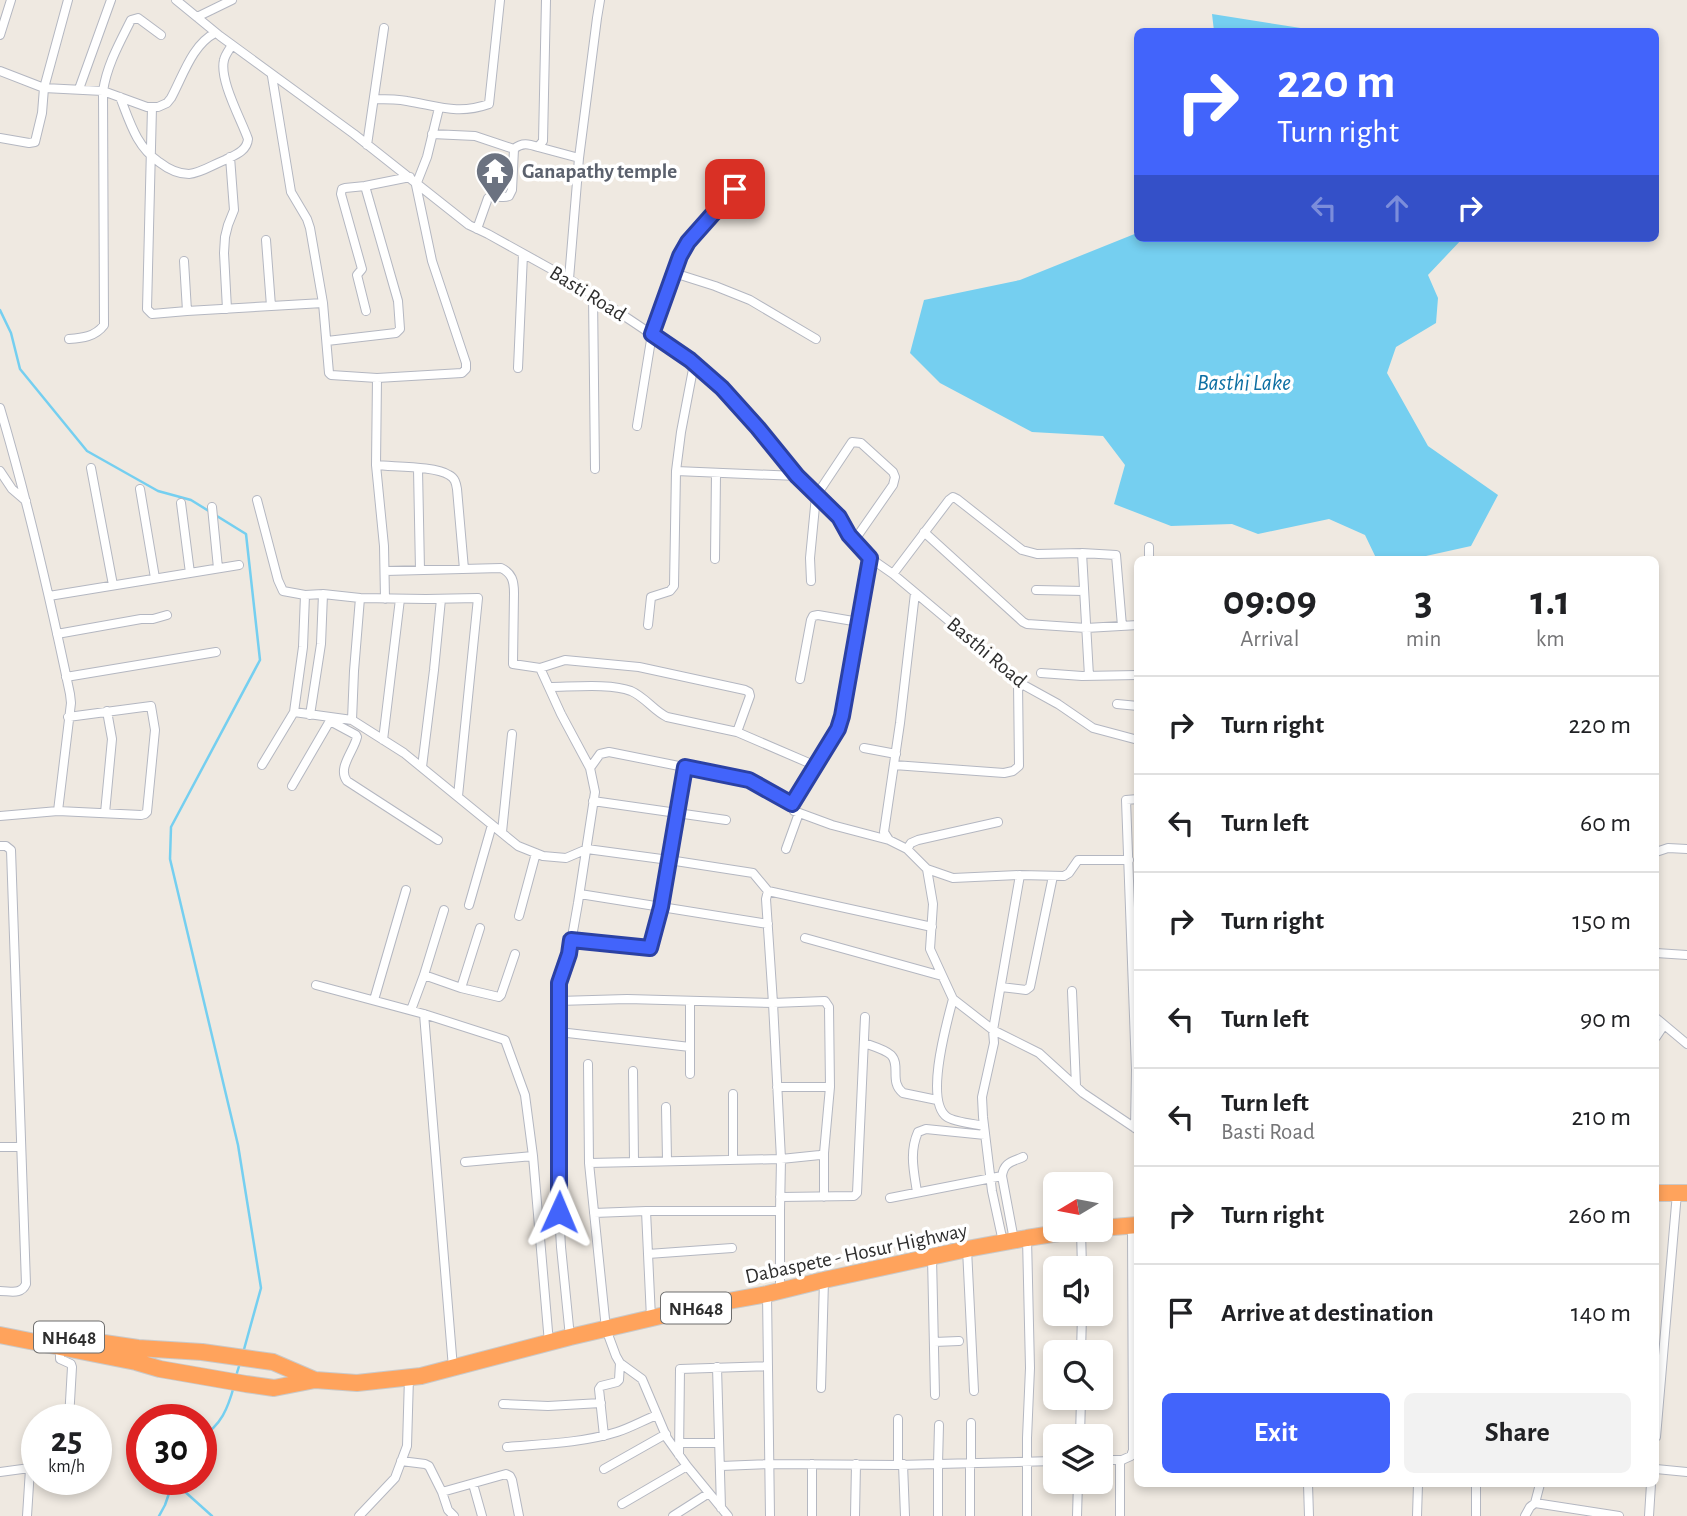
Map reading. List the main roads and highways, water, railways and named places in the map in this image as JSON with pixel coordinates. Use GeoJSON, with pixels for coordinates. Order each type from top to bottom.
{"type":"FeatureCollection","features":[{"type":"Feature","properties":{"kind":"highway"},"geometry":{"type":"LineString","coordinates":[[1659,1193],[1683,1194]]}},
{"type":"Feature","properties":{"kind":"highway"},"geometry":{"type":"LineString","coordinates":[[1113,1227],[1134,1225]]}},
{"type":"Feature","properties":{"kind":"highway","name":"Dabaspete - Hosur Highway"},"geometry":{"type":"LineString","coordinates":[[137,1355],[160,1370],[274,1388],[314,1380],[357,1382],[409,1377],[712,1304],[1043,1236]]}},
{"type":"Feature","properties":{"kind":"highway","name":"Dabaspete - Hosur Highway"},"geometry":{"type":"LineString","coordinates":[[0,1324],[137,1355],[202,1352],[273,1362],[314,1380]]}},
{"type":"Feature","properties":{"kind":"highway","name":"NH648"},"geometry":{"type":"LineString","coordinates":[[0,1335],[60,1347],[137,1355]]}},
{"type":"Feature","properties":{"kind":"water"},"geometry":{"type":"Polygon","coordinates":[[[1212,14],[1301,28],[1214,28],[1212,14]]]}},
{"type":"Feature","properties":{"kind":"water","name":"Basthi Lake"},"geometry":{"type":"Polygon","coordinates":[[[1134,234],[1134,242],[1459,242],[1428,275],[1438,298],[1436,323],[1396,347],[1387,373],[1428,446],[1498,495],[1471,546],[1426,556],[1375,556],[1365,535],[1329,519],[1258,534],[1232,524],[1171,526],[1114,504],[1125,465],[1103,436],[1032,432],[940,383],[910,353],[924,300],[1020,280],[1134,234]]]}},
{"type":"Feature","properties":{"kind":"waterway"},"geometry":{"type":"LineString","coordinates":[[0,310],[11,333],[20,369],[87,451],[158,491],[191,500],[246,534],[260,660],[171,827],[170,859],[238,1145],[261,1288],[243,1353]]}},
{"type":"Feature","properties":{"kind":"waterway"},"geometry":{"type":"LineString","coordinates":[[236,1376],[240,1363]]}},
{"type":"Feature","properties":{"kind":"waterway"},"geometry":{"type":"LineString","coordinates":[[217,1423],[223,1416],[234,1386]]}},
{"type":"Feature","properties":{"kind":"waterway"},"geometry":{"type":"LineString","coordinates":[[159,1516],[168,1495]]}},
{"type":"Feature","properties":{"kind":"waterway"},"geometry":{"type":"LineString","coordinates":[[189,1495],[212,1516]]}},
{"type":"Feature","properties":{"kind":"place","name":"Ganapathy temple"},"geometry":{"type":"Point","coordinates":[495,205]}}]}
